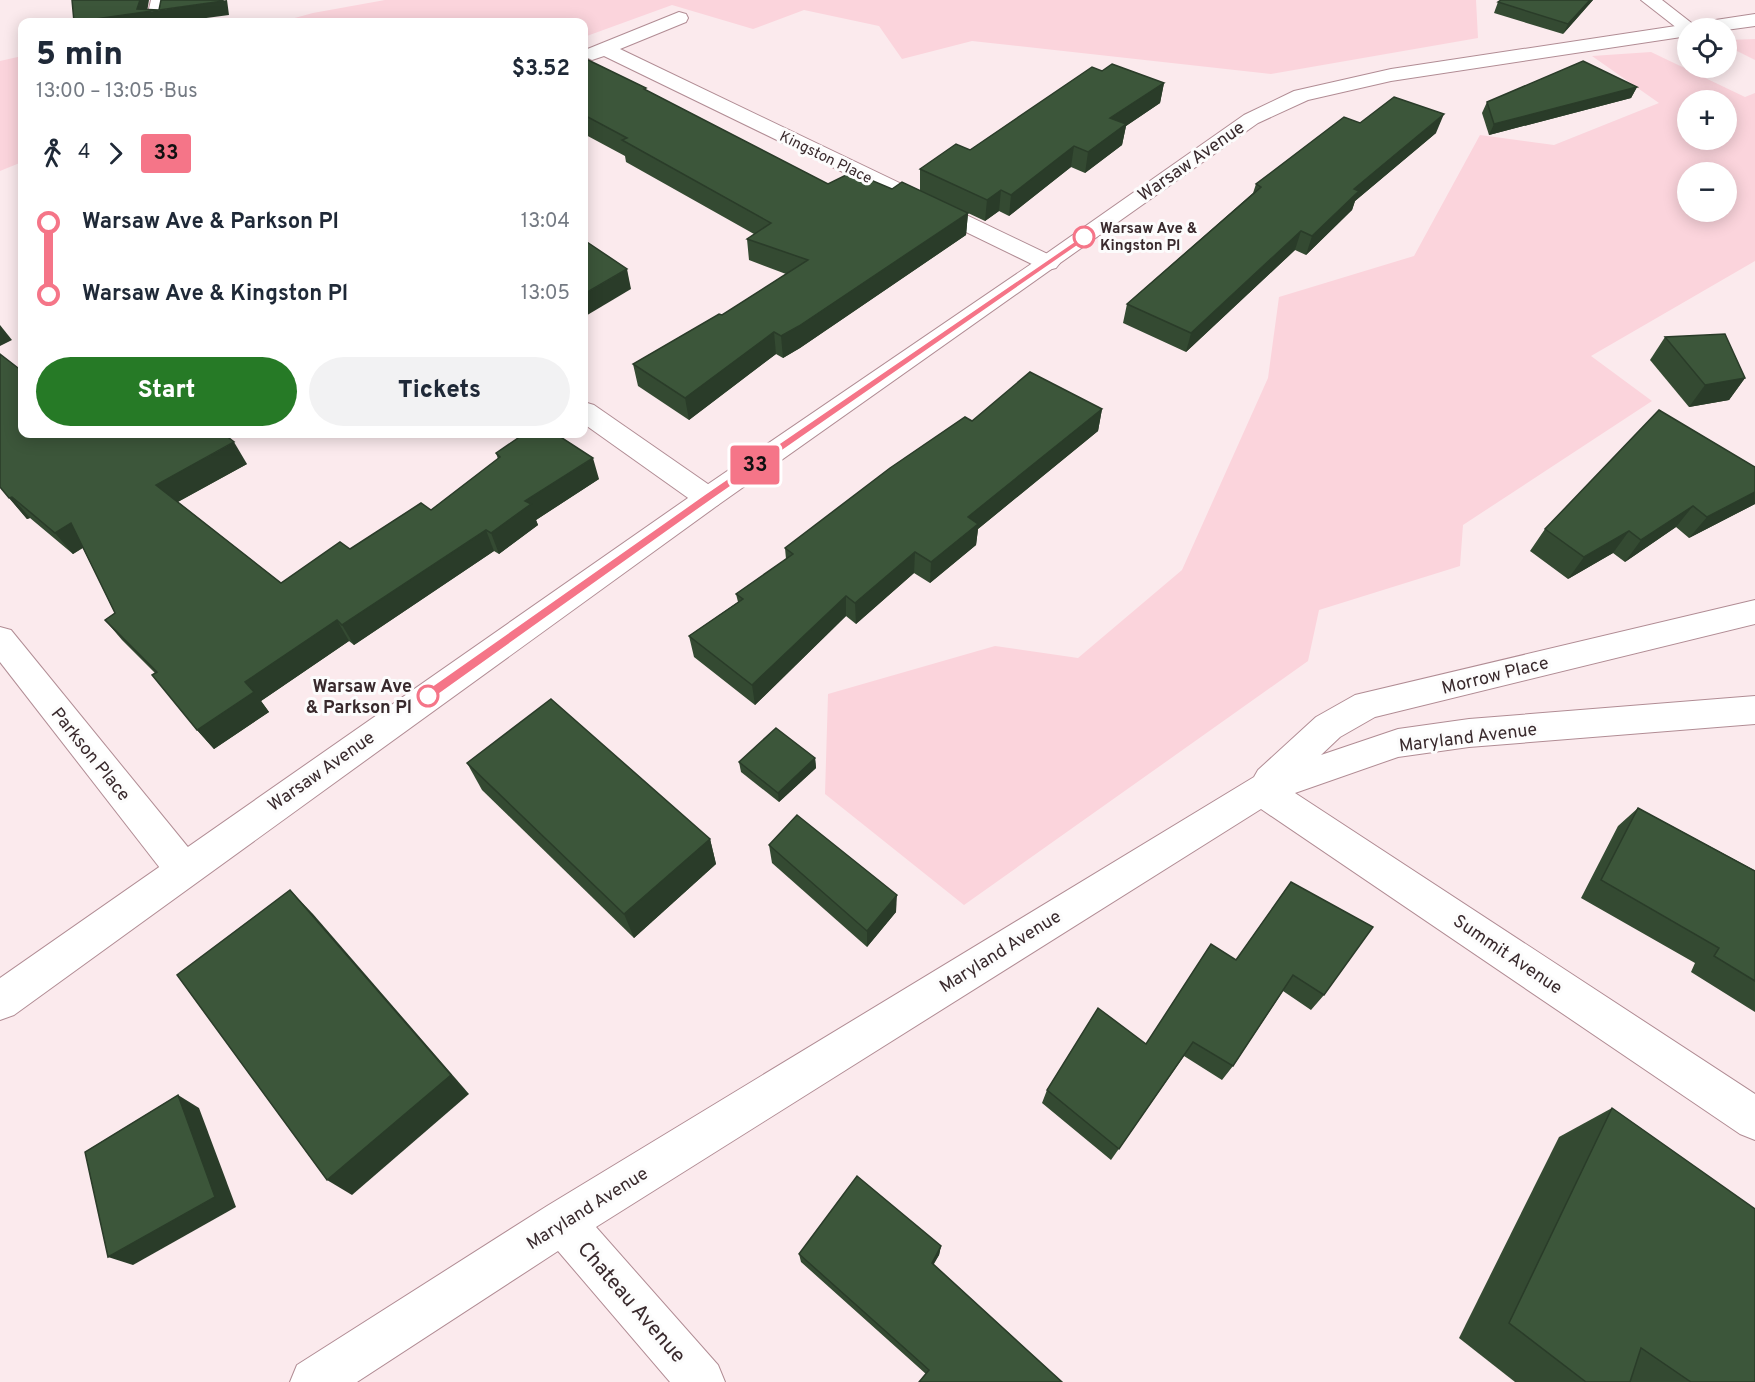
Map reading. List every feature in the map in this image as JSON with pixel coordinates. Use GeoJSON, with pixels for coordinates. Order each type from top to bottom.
{"type":"FeatureCollection","features":[{"type":"Feature","properties":{"kind":"street"},"geometry":{"type":"LineString","coordinates":[[156,18],[160,0]]}},
{"type":"Feature","properties":{"kind":"street"},"geometry":{"type":"LineString","coordinates":[[1650,0],[1677,21]]}},
{"type":"Feature","properties":{"kind":"street"},"geometry":{"type":"LineString","coordinates":[[588,56],[679,18]]}},
{"type":"Feature","properties":{"kind":"street"},"geometry":{"type":"LineString","coordinates":[[1737,23],[1755,20]]}},
{"type":"Feature","properties":{"kind":"street","name":"Warsaw Avenue"},"geometry":{"type":"LineString","coordinates":[[0,1001],[708,498],[1048,263],[1251,119],[1300,95],[1391,75],[1677,31]]}},
{"type":"Feature","properties":{"kind":"street","name":"Kingston Place"},"geometry":{"type":"LineString","coordinates":[[604,49],[1048,263]]}},
{"type":"Feature","properties":{"kind":"street"},"geometry":{"type":"LineString","coordinates":[[588,414],[708,498]]}},
{"type":"Feature","properties":{"kind":"street","name":"Morrow Place"},"geometry":{"type":"LineString","coordinates":[[1261,790],[1328,727],[1367,705],[1755,612]]}},
{"type":"Feature","properties":{"kind":"street","name":"Parkson Place"},"geometry":{"type":"LineString","coordinates":[[0,639],[183,869]]}},
{"type":"Feature","properties":{"kind":"street","name":"Maryland Avenue"},"geometry":{"type":"LineString","coordinates":[[314,1382],[563,1222],[1261,790],[1398,743],[1469,733],[1755,710]]}},
{"type":"Feature","properties":{"kind":"street","name":"Summit Avenue"},"geometry":{"type":"LineString","coordinates":[[1261,790],[1755,1119]]}},
{"type":"Feature","properties":{"kind":"street","name":"Chateau Avenue"},"geometry":{"type":"LineString","coordinates":[[563,1222],[700,1382]]}},
{"type":"Feature","properties":{"kind":"shaded area"},"geometry":{"type":"Polygon","coordinates":[[[385,0],[1476,0],[1478,38],[1271,74],[972,41],[902,59],[879,26],[804,10],[753,29],[672,5],[588,36],[588,18],[295,18],[385,0]]]}},
{"type":"Feature","properties":{"kind":"shaded area"},"geometry":{"type":"Polygon","coordinates":[[[1755,39],[1755,60],[1737,51],[1737,40],[1755,39]]]}},
{"type":"Feature","properties":{"kind":"shaded area"},"geometry":{"type":"Polygon","coordinates":[[[1651,52],[1677,64],[1677,78],[1705,78],[1730,90],[1677,90],[1677,150],[1737,150],[1737,93],[1745,97],[1755,93],[1755,261],[1591,356],[1652,401],[1463,525],[1460,566],[1319,610],[1308,661],[964,905],[825,794],[828,694],[995,646],[1078,658],[1182,570],[1268,378],[1279,297],[1414,256],[1480,135],[1554,145],[1659,103],[1592,56],[1651,52]]]}},
{"type":"Feature","properties":{"kind":"shaded area"},"geometry":{"type":"Polygon","coordinates":[[[18,57],[18,164],[0,171],[0,61],[18,57]]]}},
{"type":"Feature","properties":{"kind":"building"},"geometry":{"type":"Polygon","coordinates":[[[72,0],[140,0],[137,9],[159,10],[161,0],[223,0],[223,1],[102,18],[74,18],[72,0]]]}},
{"type":"Feature","properties":{"kind":"building"},"geometry":{"type":"Polygon","coordinates":[[[1501,0],[1590,0],[1568,24],[1498,2],[1501,0]]]}},
{"type":"Feature","properties":{"kind":"building"},"geometry":{"type":"Polygon","coordinates":[[[588,60],[828,184],[852,172],[892,189],[902,182],[968,213],[799,326],[781,336],[774,332],[685,398],[633,364],[719,314],[722,315],[808,260],[747,239],[771,223],[622,140],[627,138],[588,117],[588,60]]]}},
{"type":"Feature","properties":{"kind":"building"},"geometry":{"type":"Polygon","coordinates":[[[1583,61],[1637,87],[1494,124],[1487,102],[1583,61]]]}},
{"type":"Feature","properties":{"kind":"building"},"geometry":{"type":"Polygon","coordinates":[[[1112,64],[1164,83],[1110,118],[1126,124],[1088,152],[1074,146],[1011,195],[1001,190],[987,200],[920,169],[956,144],[970,150],[1092,67],[1102,71],[1112,64]]]}},
{"type":"Feature","properties":{"kind":"building"},"geometry":{"type":"Polygon","coordinates":[[[1394,97],[1444,114],[1354,189],[1359,191],[1312,236],[1301,231],[1191,333],[1127,304],[1261,187],[1256,184],[1344,117],[1360,123],[1394,97]]]}},
{"type":"Feature","properties":{"kind":"building"},"geometry":{"type":"Polygon","coordinates":[[[588,243],[627,269],[588,292],[588,243]]]}},
{"type":"Feature","properties":{"kind":"building"},"geometry":{"type":"Polygon","coordinates":[[[1725,334],[1745,378],[1705,385],[1665,337],[1725,334]]]}},
{"type":"Feature","properties":{"kind":"building"},"geometry":{"type":"Polygon","coordinates":[[[0,354],[18,368],[18,438],[229,438],[234,442],[156,485],[281,583],[340,542],[350,549],[421,503],[431,510],[500,457],[496,453],[518,438],[562,438],[593,458],[525,501],[531,504],[491,533],[486,530],[342,625],[337,620],[245,682],[254,692],[197,730],[152,675],[157,672],[105,620],[115,613],[71,523],[55,533],[12,497],[9,498],[0,487],[0,354]]]}},
{"type":"Feature","properties":{"kind":"building"},"geometry":{"type":"Polygon","coordinates":[[[1030,372],[1102,409],[968,517],[978,524],[931,562],[915,552],[855,603],[846,596],[752,685],[689,636],[743,599],[736,594],[793,554],[785,548],[890,468],[965,417],[972,421],[1030,372]]]}},
{"type":"Feature","properties":{"kind":"building"},"geometry":{"type":"Polygon","coordinates":[[[1659,410],[1755,467],[1755,492],[1707,517],[1693,506],[1641,540],[1629,531],[1584,557],[1545,529],[1659,410]]]}},
{"type":"Feature","properties":{"kind":"building"},"geometry":{"type":"Polygon","coordinates":[[[551,699],[710,839],[624,914],[467,763],[551,699]]]}},
{"type":"Feature","properties":{"kind":"building"},"geometry":{"type":"Polygon","coordinates":[[[776,728],[815,758],[778,793],[739,762],[776,728]]]}},
{"type":"Feature","properties":{"kind":"building"},"geometry":{"type":"Polygon","coordinates":[[[1638,808],[1755,871],[1755,981],[1714,956],[1719,948],[1601,880],[1638,808]]]}},
{"type":"Feature","properties":{"kind":"building"},"geometry":{"type":"Polygon","coordinates":[[[797,815],[897,895],[867,931],[769,845],[797,815]]]}},
{"type":"Feature","properties":{"kind":"building"},"geometry":{"type":"Polygon","coordinates":[[[1291,882],[1373,927],[1324,995],[1293,975],[1233,1066],[1193,1042],[1119,1149],[1047,1090],[1098,1008],[1146,1044],[1211,944],[1236,960],[1291,882]]]}},
{"type":"Feature","properties":{"kind":"building"},"geometry":{"type":"Polygon","coordinates":[[[290,890],[451,1075],[327,1180],[177,975],[290,890]]]}},
{"type":"Feature","properties":{"kind":"building"},"geometry":{"type":"Polygon","coordinates":[[[178,1095],[215,1197],[108,1257],[85,1152],[178,1095]]]}},
{"type":"Feature","properties":{"kind":"building"},"geometry":{"type":"Polygon","coordinates":[[[1612,1108],[1755,1209],[1755,1382],[1691,1382],[1641,1348],[1630,1382],[1586,1382],[1509,1323],[1612,1108]]]}},
{"type":"Feature","properties":{"kind":"building"},"geometry":{"type":"Polygon","coordinates":[[[857,1176],[941,1246],[932,1263],[1062,1382],[919,1382],[929,1370],[799,1254],[857,1176]]]}},
{"type":"Feature","properties":{"kind":"bus line","name":"33"},"geometry":{"type":"LineString","coordinates":[[428,696],[1084,237]]}},
{"type":"Feature","properties":{"kind":"place","name":"Warsaw Ave & Kingston Pl"},"geometry":{"type":"Point","coordinates":[1084,237]}},
{"type":"Feature","properties":{"kind":"place","name":"Warsaw Ave & Parkson Pl"},"geometry":{"type":"Point","coordinates":[428,696]}}]}
